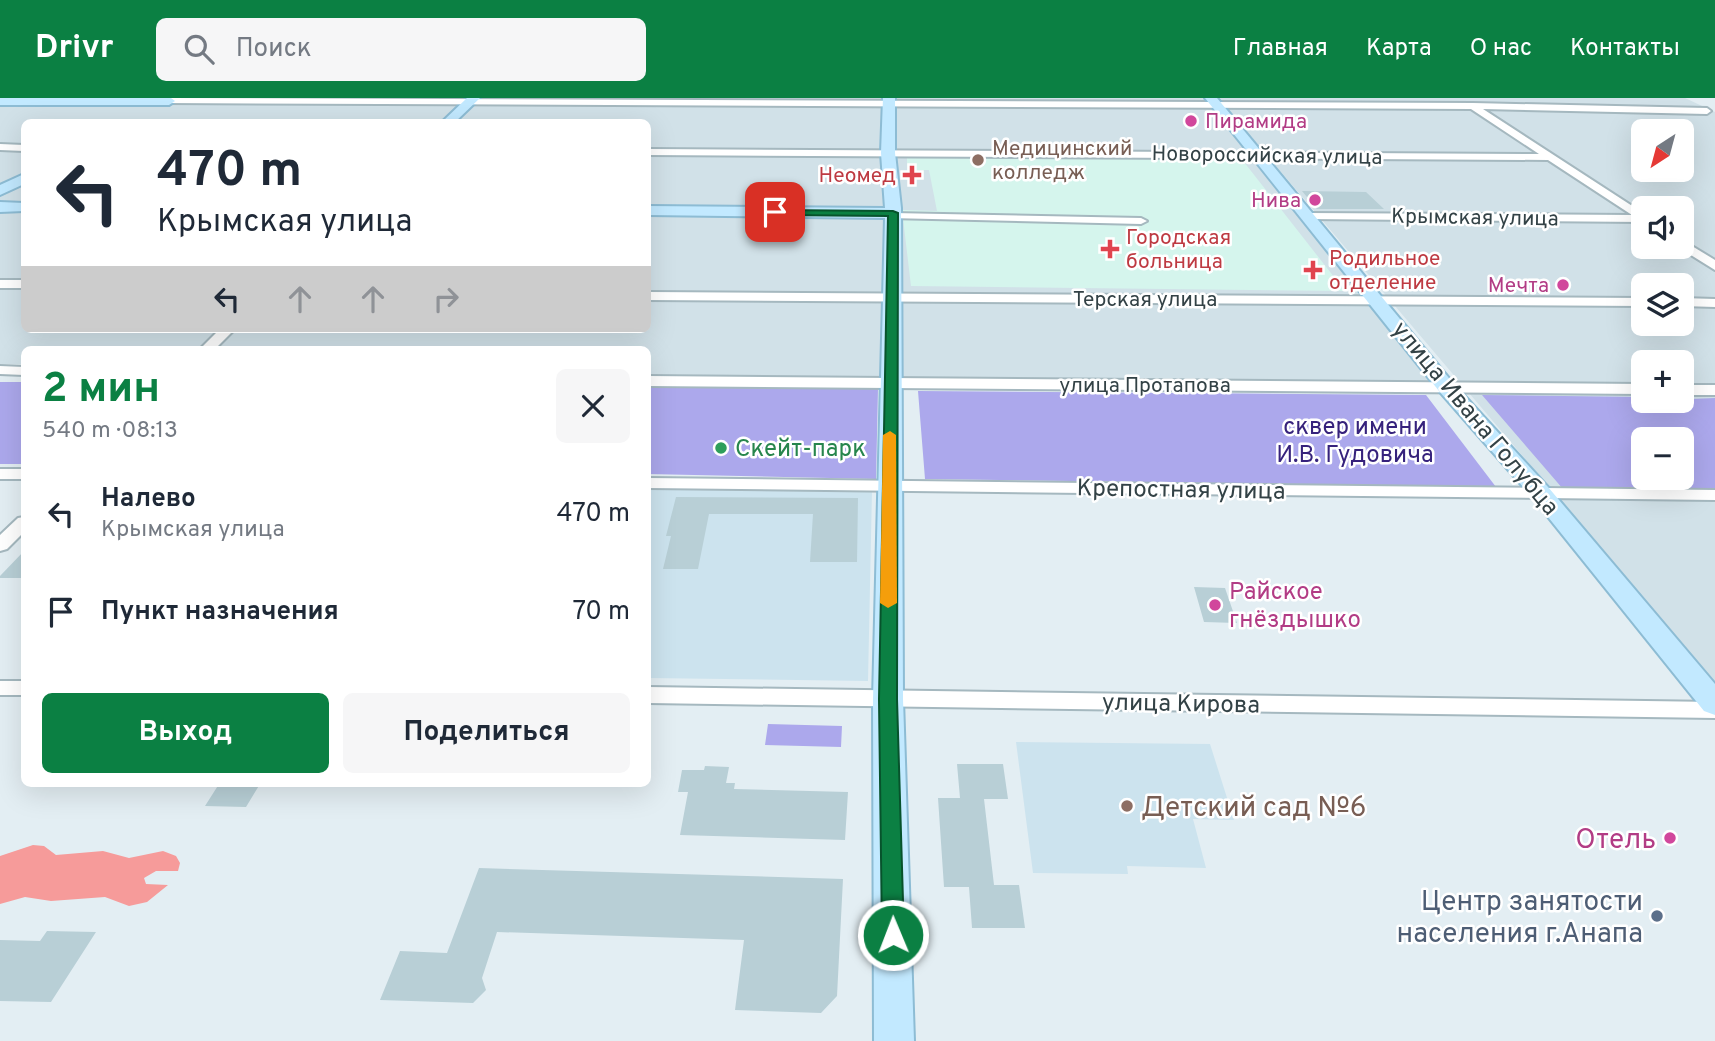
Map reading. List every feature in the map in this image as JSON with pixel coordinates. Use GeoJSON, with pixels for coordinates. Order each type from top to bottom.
{"type":"FeatureCollection","features":[{"type":"Feature","properties":{"kind":"street"},"geometry":{"type":"LineString","coordinates":[[140,117],[172,100]]}},
{"type":"Feature","properties":{"kind":"street"},"geometry":{"type":"LineString","coordinates":[[0,101],[1215,102],[1707,111]]}},
{"type":"Feature","properties":{"kind":"street"},"geometry":{"type":"LineString","coordinates":[[451,119],[471,101]]}},
{"type":"Feature","properties":{"kind":"street"},"geometry":{"type":"LineString","coordinates":[[889,101],[888,153],[893,215],[889,383],[888,699],[894,1041]]}},
{"type":"Feature","properties":{"kind":"street","name":"улица Ивана Голубца"},"geometry":{"type":"LineString","coordinates":[[1215,102],[1254,154],[1446,387],[1540,492],[1715,707]]}},
{"type":"Feature","properties":{"kind":"street"},"geometry":{"type":"LineString","coordinates":[[1473,106],[1631,211]]}},
{"type":"Feature","properties":{"kind":"street"},"geometry":{"type":"LineString","coordinates":[[0,147],[21,148]]}},
{"type":"Feature","properties":{"kind":"street","name":"Новороссийская улица"},"geometry":{"type":"LineString","coordinates":[[651,152],[1552,158]]}},
{"type":"Feature","properties":{"kind":"street"},"geometry":{"type":"LineString","coordinates":[[0,191],[21,180]]}},
{"type":"Feature","properties":{"kind":"street"},"geometry":{"type":"LineString","coordinates":[[0,207],[21,207]]}},
{"type":"Feature","properties":{"kind":"street"},"geometry":{"type":"LineString","coordinates":[[651,211],[1140,219]]}},
{"type":"Feature","properties":{"kind":"street","name":"Крымская улица"},"geometry":{"type":"LineString","coordinates":[[1307,216],[1631,219]]}},
{"type":"Feature","properties":{"kind":"street"},"geometry":{"type":"LineString","coordinates":[[1694,252],[1715,266]]}},
{"type":"Feature","properties":{"kind":"street"},"geometry":{"type":"LineString","coordinates":[[0,284],[21,284]]}},
{"type":"Feature","properties":{"kind":"street"},"geometry":{"type":"LineString","coordinates":[[0,291],[21,291]]}},
{"type":"Feature","properties":{"kind":"street","name":"Терская улица"},"geometry":{"type":"LineString","coordinates":[[651,296],[892,300],[1376,299],[1631,302]]}},
{"type":"Feature","properties":{"kind":"street"},"geometry":{"type":"LineString","coordinates":[[1694,302],[1715,303]]}},
{"type":"Feature","properties":{"kind":"street"},"geometry":{"type":"LineString","coordinates":[[210,346],[224,333]]}},
{"type":"Feature","properties":{"kind":"street"},"geometry":{"type":"LineString","coordinates":[[0,370],[21,371]]}},
{"type":"Feature","properties":{"kind":"street","name":"улица Протапова"},"geometry":{"type":"LineString","coordinates":[[651,381],[1631,389]]}},
{"type":"Feature","properties":{"kind":"street"},"geometry":{"type":"LineString","coordinates":[[1694,390],[1715,390]]}},
{"type":"Feature","properties":{"kind":"street"},"geometry":{"type":"LineString","coordinates":[[0,474],[21,474]]}},
{"type":"Feature","properties":{"kind":"street","name":"Крепостная улица"},"geometry":{"type":"LineString","coordinates":[[651,483],[1715,495]]}},
{"type":"Feature","properties":{"kind":"street"},"geometry":{"type":"LineString","coordinates":[[0,545],[21,525]]}},
{"type":"Feature","properties":{"kind":"street"},"geometry":{"type":"LineString","coordinates":[[0,688],[21,688]]}},
{"type":"Feature","properties":{"kind":"street","name":"улица Кирова"},"geometry":{"type":"LineString","coordinates":[[651,695],[1715,707]]}},
{"type":"Feature","properties":{"kind":"shaded area"},"geometry":{"type":"Polygon","coordinates":[[[0,98],[1210,98],[1446,387],[651,374],[651,346],[21,346],[21,364],[0,364],[0,98]]]}},
{"type":"Feature","properties":{"kind":"shaded area"},"geometry":{"type":"Polygon","coordinates":[[[1218,98],[1685,98],[1715,112],[1715,682],[1218,98]]]}},
{"type":"Feature","properties":{"kind":"shaded area","name":"Городская больница"},"geometry":{"type":"Polygon","coordinates":[[[907,154],[1240,157],[1345,291],[911,286],[902,210],[937,211],[929,170],[907,170],[907,154]]]}},
{"type":"Feature","properties":{"kind":"shaded area"},"geometry":{"type":"Polygon","coordinates":[[[651,487],[872,490],[868,681],[651,678],[651,487]]]}},
{"type":"Feature","properties":{"kind":"shaded area","name":"Детский сад №6"},"geometry":{"type":"Polygon","coordinates":[[[1016,742],[1210,744],[1234,820],[1193,819],[1206,868],[1127,866],[1128,874],[1033,873],[1016,742]]]}},
{"type":"Feature","properties":{"kind":"shaded area"},"geometry":{"type":"Polygon","coordinates":[[[33,845],[44,846],[56,855],[103,851],[129,858],[163,851],[176,856],[180,863],[178,871],[156,871],[144,878],[146,884],[168,885],[147,902],[129,906],[105,897],[51,901],[25,897],[0,904],[0,856],[33,845]]]}},
{"type":"Feature","properties":{"kind":"green space"},"geometry":{"type":"Polygon","coordinates":[[[0,382],[21,382],[21,464],[0,464],[0,382]]]}},
{"type":"Feature","properties":{"kind":"green space"},"geometry":{"type":"Polygon","coordinates":[[[651,385],[878,389],[876,479],[651,474],[651,385]]]}},
{"type":"Feature","properties":{"kind":"green space","name":"сквер имени И.В. Гудовича"},"geometry":{"type":"Polygon","coordinates":[[[918,391],[1426,395],[1496,487],[925,479],[918,391]]]}},
{"type":"Feature","properties":{"kind":"green space"},"geometry":{"type":"Polygon","coordinates":[[[1482,395],[1631,397],[1631,413],[1694,413],[1694,399],[1715,398],[1715,491],[1639,490],[1694,490],[1694,427],[1631,427],[1631,490],[1563,489],[1482,395]]]}},
{"type":"Feature","properties":{"kind":"green space"},"geometry":{"type":"Polygon","coordinates":[[[768,724],[842,726],[841,747],[765,745],[768,724]]]}},
{"type":"Feature","properties":{"kind":"building","name":"Нива"},"geometry":{"type":"Polygon","coordinates":[[[1302,191],[1366,192],[1384,209],[1317,209],[1302,191]]]}},
{"type":"Feature","properties":{"kind":"building"},"geometry":{"type":"Polygon","coordinates":[[[676,497],[858,498],[857,562],[810,562],[813,514],[709,514],[698,569],[663,569],[671,536],[666,536],[676,497]]]}},
{"type":"Feature","properties":{"kind":"building"},"geometry":{"type":"Polygon","coordinates":[[[21,554],[21,578],[0,576],[21,554]]]}},
{"type":"Feature","properties":{"kind":"building","name":"Райское гнёздышко"},"geometry":{"type":"Polygon","coordinates":[[[1194,587],[1225,588],[1237,623],[1204,622],[1194,587]]]}},
{"type":"Feature","properties":{"kind":"building"},"geometry":{"type":"Polygon","coordinates":[[[957,764],[1003,764],[1008,799],[984,799],[994,885],[1019,885],[1025,928],[972,928],[969,887],[944,887],[938,798],[960,798],[957,764]]]}},
{"type":"Feature","properties":{"kind":"building"},"geometry":{"type":"Polygon","coordinates":[[[705,766],[729,767],[726,783],[735,783],[734,789],[848,792],[845,840],[680,835],[688,792],[678,792],[682,770],[704,770],[705,766]]]}},
{"type":"Feature","properties":{"kind":"building"},"geometry":{"type":"Polygon","coordinates":[[[217,787],[258,787],[246,807],[205,806],[217,787]]]}},
{"type":"Feature","properties":{"kind":"building"},"geometry":{"type":"Polygon","coordinates":[[[479,868],[843,879],[837,996],[821,1013],[735,1010],[744,940],[497,932],[482,978],[486,990],[473,1003],[380,1000],[400,951],[447,953],[479,868]]]}},
{"type":"Feature","properties":{"kind":"building"},"geometry":{"type":"Polygon","coordinates":[[[47,931],[96,932],[51,1002],[0,1001],[0,940],[40,941],[47,931]]]}},
{"type":"Feature","properties":{"kind":"slow traffic"},"geometry":{"type":"LineString","coordinates":[[888,603],[890,435]]}},
{"type":"Feature","properties":{"kind":"place","name":"Пирамида"},"geometry":{"type":"Point","coordinates":[1191,121]}},
{"type":"Feature","properties":{"kind":"place","name":"Медицинский колледж"},"geometry":{"type":"Point","coordinates":[978,160]}},
{"type":"Feature","properties":{"kind":"place","name":"Неомед"},"geometry":{"type":"Point","coordinates":[912,175]}},
{"type":"Feature","properties":{"kind":"place","name":"Нива"},"geometry":{"type":"Point","coordinates":[1315,200]}},
{"type":"Feature","properties":{"kind":"place","name":"Городская больница"},"geometry":{"type":"Point","coordinates":[1110,249]}},
{"type":"Feature","properties":{"kind":"place","name":"Родильное отделение"},"geometry":{"type":"Point","coordinates":[1313,270]}},
{"type":"Feature","properties":{"kind":"place","name":"Мечта"},"geometry":{"type":"Point","coordinates":[1563,285]}},
{"type":"Feature","properties":{"kind":"place","name":"Скейт-парк"},"geometry":{"type":"Point","coordinates":[721,448]}},
{"type":"Feature","properties":{"kind":"place","name":"Райское гнёздышко"},"geometry":{"type":"Point","coordinates":[1215,605]}},
{"type":"Feature","properties":{"kind":"place","name":"Детский сад №6"},"geometry":{"type":"Point","coordinates":[1127,806]}},
{"type":"Feature","properties":{"kind":"place","name":"Отель"},"geometry":{"type":"Point","coordinates":[1670,838]}},
{"type":"Feature","properties":{"kind":"place","name":"Центр занятости населения г.Анапа"},"geometry":{"type":"Point","coordinates":[1657,916]}},
{"type":"Feature","properties":{"kind":"route"},"geometry":{"type":"LineString","coordinates":[[775,212],[893,213],[889,383],[888,699],[893,935]]}}]}
